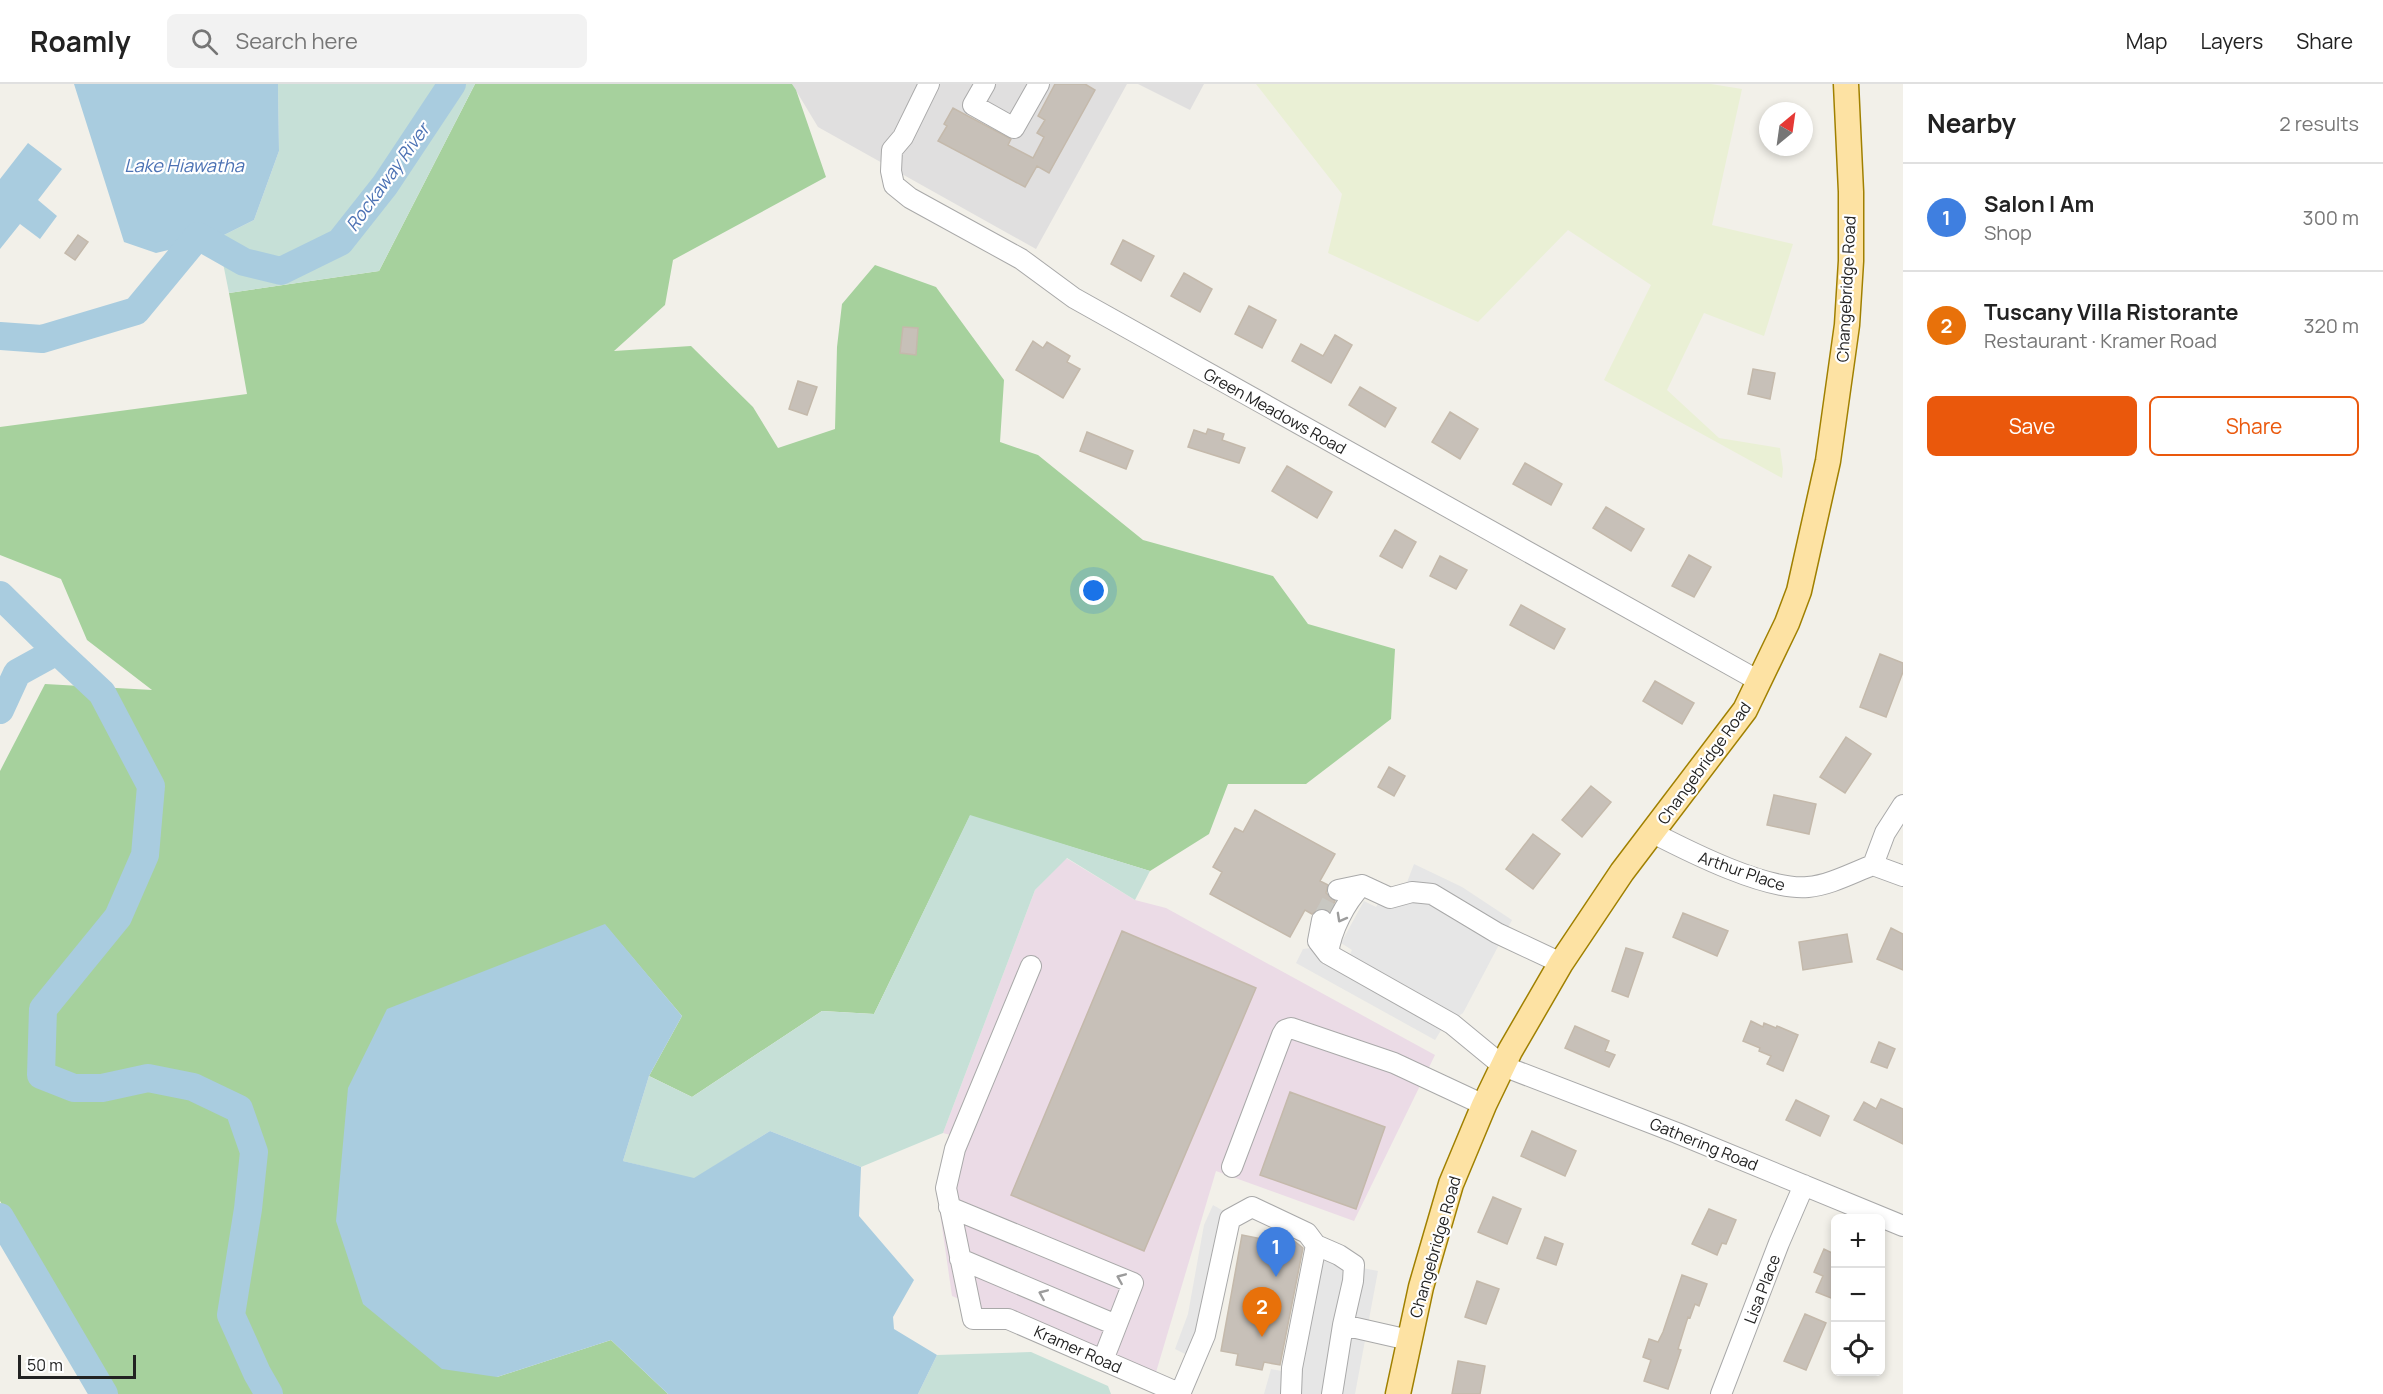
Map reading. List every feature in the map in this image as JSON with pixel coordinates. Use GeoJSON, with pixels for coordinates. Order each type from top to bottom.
{"type":"FeatureCollection","features":[{"type":"Feature","properties":{"kind":"main road","name":"Changebridge Road"},"geometry":{"type":"LineString","coordinates":[[1398,1394],[1435,1235],[1451,1184],[1503,1066],[1557,969],[1622,872],[1731,732],[1745,710],[1787,623],[1799,591],[1837,408],[1847,325],[1851,261],[1851,192],[1846,84]]}},
{"type":"Feature","properties":{"kind":"street","name":"Green Meadows Road"},"geometry":{"type":"LineString","coordinates":[[929,84],[903,137],[892,150],[891,171],[894,185],[910,198],[1021,260],[1074,298],[1759,681]]}},
{"type":"Feature","properties":{"kind":"street"},"geometry":{"type":"LineString","coordinates":[[985,84],[973,105],[1014,128],[1039,84]]}},
{"type":"Feature","properties":{"kind":"street"},"geometry":{"type":"LineString","coordinates":[[1903,805],[1885,833],[1873,865],[1903,876]]}},
{"type":"Feature","properties":{"kind":"street","name":"Arthur Place"},"geometry":{"type":"LineString","coordinates":[[1653,833],[1695,855],[1778,886],[1810,887],[1873,865]]}},
{"type":"Feature","properties":{"kind":"street"},"geometry":{"type":"LineString","coordinates":[[1328,954],[1330,937],[1355,892],[1362,885]]}},
{"type":"Feature","properties":{"kind":"street"},"geometry":{"type":"LineString","coordinates":[[1338,890],[1362,885],[1390,898],[1412,892],[1432,894],[1557,969]]}},
{"type":"Feature","properties":{"kind":"street"},"geometry":{"type":"LineString","coordinates":[[1322,920],[1318,941],[1328,954]]}},
{"type":"Feature","properties":{"kind":"street","name":"Gathering Road"},"geometry":{"type":"LineString","coordinates":[[1328,954],[1452,1024],[1503,1066],[1677,1132],[1903,1226]]}},
{"type":"Feature","properties":{"kind":"street"},"geometry":{"type":"LineString","coordinates":[[1031,966],[956,1149],[946,1188],[960,1259],[1116,1326]]}},
{"type":"Feature","properties":{"kind":"street"},"geometry":{"type":"LineString","coordinates":[[1232,1167],[1282,1035],[1290,1028],[1394,1064],[1484,1105]]}},
{"type":"Feature","properties":{"kind":"street","name":"Lisa Place"},"geometry":{"type":"LineString","coordinates":[[1721,1394],[1804,1185]]}},
{"type":"Feature","properties":{"kind":"street"},"geometry":{"type":"LineString","coordinates":[[949,1207],[1133,1283],[1103,1360]]}},
{"type":"Feature","properties":{"kind":"street"},"geometry":{"type":"LineString","coordinates":[[1180,1394],[1205,1335],[1230,1219],[1252,1207],[1307,1233],[1316,1245],[1339,1255],[1353,1265],[1353,1281],[1332,1394]]}},
{"type":"Feature","properties":{"kind":"street"},"geometry":{"type":"LineString","coordinates":[[1291,1394],[1292,1368],[1316,1245]]}},
{"type":"Feature","properties":{"kind":"street","name":"Kramer Road"},"geometry":{"type":"LineString","coordinates":[[960,1259],[973,1319],[1008,1318],[1180,1394]]}},
{"type":"Feature","properties":{"kind":"street"},"geometry":{"type":"LineString","coordinates":[[1343,1325],[1409,1340]]}},
{"type":"Feature","properties":{"kind":"shaded area"},"geometry":{"type":"Polygon","coordinates":[[[278,84],[475,84],[379,271],[229,293],[218,238],[254,220],[279,151],[278,84]]]}},
{"type":"Feature","properties":{"kind":"shaded area"},"geometry":{"type":"Polygon","coordinates":[[[792,84],[1127,84],[1036,249],[818,127],[792,84]]]}},
{"type":"Feature","properties":{"kind":"shaded area"},"geometry":{"type":"Polygon","coordinates":[[[1138,84],[1204,84],[1190,110],[1138,84]]]}},
{"type":"Feature","properties":{"kind":"shaded area"},"geometry":{"type":"Polygon","coordinates":[[[970,815],[1150,871],[1135,900],[1067,858],[1035,890],[943,1133],[861,1167],[770,1131],[694,1179],[623,1161],[649,1076],[692,1097],[822,1011],[874,1014],[970,815]]]}},
{"type":"Feature","properties":{"kind":"shaded area"},"geometry":{"type":"Polygon","coordinates":[[[1066,858],[1135,900],[1166,908],[1435,1055],[1354,1221],[1216,1171],[1154,1379],[952,1296],[937,1192],[961,1138],[943,1133],[1035,890],[1066,858]]]}},
{"type":"Feature","properties":{"kind":"shaded area"},"geometry":{"type":"Polygon","coordinates":[[[1414,864],[1462,887],[1512,920],[1463,1013],[1443,1027],[1435,1040],[1296,963],[1303,949],[1335,945],[1350,954],[1352,950],[1341,943],[1364,901],[1376,907],[1388,889],[1406,885],[1414,864]]]}},
{"type":"Feature","properties":{"kind":"shaded area"},"geometry":{"type":"Polygon","coordinates":[[[1213,1205],[1234,1217],[1195,1359],[1175,1349],[1188,1314],[1204,1225],[1213,1205]]]}},
{"type":"Feature","properties":{"kind":"shaded area"},"geometry":{"type":"Polygon","coordinates":[[[1305,1257],[1378,1271],[1355,1394],[1264,1394],[1271,1369],[1287,1372],[1305,1257]]]}},
{"type":"Feature","properties":{"kind":"shaded area"},"geometry":{"type":"Polygon","coordinates":[[[1031,1352],[1108,1386],[1111,1394],[918,1394],[937,1355],[1031,1352]]]}},
{"type":"Feature","properties":{"kind":"green space"},"geometry":{"type":"Polygon","coordinates":[[[475,84],[792,84],[826,177],[673,260],[665,305],[614,351],[691,346],[753,407],[778,448],[835,429],[837,347],[842,304],[875,265],[936,287],[1004,380],[1000,442],[1038,455],[1143,540],[1273,576],[1308,624],[1395,649],[1391,719],[1306,784],[1228,784],[1209,834],[1150,871],[970,816],[874,1014],[822,1011],[692,1097],[649,1076],[682,1016],[605,925],[497,1377],[611,1340],[668,1394],[114,1394],[0,1201],[0,771],[45,684],[152,690],[87,640],[61,579],[0,555],[0,427],[247,394],[229,293],[379,271],[475,84]]]}},
{"type":"Feature","properties":{"kind":"green space"},"geometry":{"type":"Polygon","coordinates":[[[1256,84],[1711,84],[1742,89],[1712,225],[1793,244],[1764,336],[1704,313],[1667,390],[1719,438],[1780,448],[1782,478],[1604,380],[1651,285],[1568,230],[1478,322],[1328,253],[1342,194],[1256,84]]]}},
{"type":"Feature","properties":{"kind":"water","name":"Lake Hiawatha"},"geometry":{"type":"Polygon","coordinates":[[[74,84],[278,84],[279,151],[254,220],[218,238],[156,253],[124,242],[74,84]]]}},
{"type":"Feature","properties":{"kind":"water"},"geometry":{"type":"Polygon","coordinates":[[[28,143],[62,169],[38,200],[57,216],[40,239],[20,224],[0,249],[0,179],[28,143]]]}},
{"type":"Feature","properties":{"kind":"water"},"geometry":{"type":"Polygon","coordinates":[[[605,924],[682,1016],[649,1076],[623,1161],[694,1178],[770,1131],[861,1167],[859,1216],[914,1280],[893,1317],[894,1329],[937,1355],[918,1394],[668,1394],[611,1340],[497,1377],[442,1369],[363,1304],[336,1221],[348,1088],[387,1009],[605,924]]]}},
{"type":"Feature","properties":{"kind":"building"},"geometry":{"type":"Polygon","coordinates":[[[1055,84],[1085,84],[1095,90],[1049,173],[1037,166],[1025,187],[938,141],[947,126],[944,124],[953,108],[1011,139],[1008,145],[1033,158],[1044,137],[1037,133],[1045,120],[1038,116],[1055,84]]]}},
{"type":"Feature","properties":{"kind":"building"},"geometry":{"type":"Polygon","coordinates":[[[78,235],[88,242],[75,260],[65,253],[78,235]]]}},
{"type":"Feature","properties":{"kind":"building"},"geometry":{"type":"Polygon","coordinates":[[[1123,240],[1154,256],[1141,281],[1111,264],[1123,240]]]}},
{"type":"Feature","properties":{"kind":"building"},"geometry":{"type":"Polygon","coordinates":[[[1184,273],[1212,289],[1200,312],[1171,296],[1184,273]]]}},
{"type":"Feature","properties":{"kind":"building"},"geometry":{"type":"Polygon","coordinates":[[[1249,306],[1276,320],[1262,348],[1235,334],[1249,306]]]}},
{"type":"Feature","properties":{"kind":"building"},"geometry":{"type":"Polygon","coordinates":[[[903,327],[918,328],[916,355],[900,353],[903,327]]]}},
{"type":"Feature","properties":{"kind":"building"},"geometry":{"type":"Polygon","coordinates":[[[1335,335],[1352,345],[1331,383],[1292,361],[1301,344],[1323,356],[1335,335]]]}},
{"type":"Feature","properties":{"kind":"building"},"geometry":{"type":"Polygon","coordinates":[[[1033,341],[1043,348],[1047,342],[1070,356],[1067,362],[1080,369],[1063,398],[1016,370],[1033,341]]]}},
{"type":"Feature","properties":{"kind":"building"},"geometry":{"type":"Polygon","coordinates":[[[1753,369],[1775,373],[1770,399],[1748,394],[1753,369]]]}},
{"type":"Feature","properties":{"kind":"building"},"geometry":{"type":"Polygon","coordinates":[[[798,381],[817,387],[807,415],[789,409],[798,381]]]}},
{"type":"Feature","properties":{"kind":"building"},"geometry":{"type":"Polygon","coordinates":[[[1360,387],[1396,408],[1385,427],[1349,405],[1360,387]]]}},
{"type":"Feature","properties":{"kind":"building"},"geometry":{"type":"Polygon","coordinates":[[[1450,412],[1478,429],[1460,459],[1432,442],[1450,412]]]}},
{"type":"Feature","properties":{"kind":"building"},"geometry":{"type":"Polygon","coordinates":[[[1208,429],[1224,434],[1222,440],[1245,448],[1239,463],[1188,447],[1194,430],[1206,434],[1208,429]]]}},
{"type":"Feature","properties":{"kind":"building"},"geometry":{"type":"Polygon","coordinates":[[[1087,432],[1133,451],[1126,469],[1080,451],[1087,432]]]}},
{"type":"Feature","properties":{"kind":"building"},"geometry":{"type":"Polygon","coordinates":[[[1525,463],[1562,484],[1551,505],[1513,484],[1525,463]]]}},
{"type":"Feature","properties":{"kind":"building"},"geometry":{"type":"Polygon","coordinates":[[[1287,466],[1332,492],[1317,518],[1272,491],[1287,466]]]}},
{"type":"Feature","properties":{"kind":"building"},"geometry":{"type":"Polygon","coordinates":[[[1606,507],[1644,529],[1631,551],[1593,528],[1606,507]]]}},
{"type":"Feature","properties":{"kind":"building"},"geometry":{"type":"Polygon","coordinates":[[[1395,530],[1416,542],[1402,568],[1380,556],[1395,530]]]}},
{"type":"Feature","properties":{"kind":"building"},"geometry":{"type":"Polygon","coordinates":[[[1689,555],[1711,567],[1694,597],[1672,586],[1689,555]]]}},
{"type":"Feature","properties":{"kind":"building"},"geometry":{"type":"Polygon","coordinates":[[[1440,556],[1467,570],[1456,589],[1430,576],[1440,556]]]}},
{"type":"Feature","properties":{"kind":"building"},"geometry":{"type":"Polygon","coordinates":[[[1521,605],[1565,629],[1554,649],[1510,625],[1521,605]]]}},
{"type":"Feature","properties":{"kind":"building"},"geometry":{"type":"Polygon","coordinates":[[[1880,654],[1903,663],[1903,672],[1886,717],[1860,707],[1880,654]]]}},
{"type":"Feature","properties":{"kind":"building"},"geometry":{"type":"Polygon","coordinates":[[[1655,681],[1694,703],[1682,724],[1643,701],[1655,681]]]}},
{"type":"Feature","properties":{"kind":"building"},"geometry":{"type":"Polygon","coordinates":[[[1846,737],[1871,754],[1845,793],[1820,777],[1846,737]]]}},
{"type":"Feature","properties":{"kind":"building"},"geometry":{"type":"Polygon","coordinates":[[[1389,767],[1405,776],[1394,796],[1378,787],[1389,767]]]}},
{"type":"Feature","properties":{"kind":"building"},"geometry":{"type":"Polygon","coordinates":[[[1591,786],[1611,802],[1582,837],[1562,820],[1591,786]]]}},
{"type":"Feature","properties":{"kind":"building"},"geometry":{"type":"Polygon","coordinates":[[[1774,795],[1816,804],[1809,834],[1767,825],[1774,795]]]}},
{"type":"Feature","properties":{"kind":"building"},"geometry":{"type":"Polygon","coordinates":[[[1255,810],[1335,854],[1320,881],[1328,885],[1326,893],[1335,901],[1330,911],[1319,909],[1312,914],[1305,910],[1290,937],[1210,894],[1222,872],[1213,867],[1235,828],[1243,832],[1255,810]]]}},
{"type":"Feature","properties":{"kind":"building"},"geometry":{"type":"Polygon","coordinates":[[[1533,834],[1560,854],[1533,889],[1506,869],[1533,834]]]}},
{"type":"Feature","properties":{"kind":"building"},"geometry":{"type":"Polygon","coordinates":[[[1683,913],[1728,931],[1717,956],[1673,937],[1683,913]]]}},
{"type":"Feature","properties":{"kind":"building"},"geometry":{"type":"Polygon","coordinates":[[[1891,928],[1903,934],[1903,970],[1877,959],[1891,928]]]}},
{"type":"Feature","properties":{"kind":"building"},"geometry":{"type":"Polygon","coordinates":[[[1122,931],[1256,988],[1144,1251],[1011,1195],[1122,931]]]}},
{"type":"Feature","properties":{"kind":"building"},"geometry":{"type":"Polygon","coordinates":[[[1847,934],[1852,962],[1803,970],[1799,942],[1847,934]]]}},
{"type":"Feature","properties":{"kind":"building"},"geometry":{"type":"Polygon","coordinates":[[[1626,948],[1643,953],[1628,997],[1612,991],[1626,948]]]}},
{"type":"Feature","properties":{"kind":"building"},"geometry":{"type":"Polygon","coordinates":[[[1751,1021],[1763,1027],[1764,1023],[1776,1028],[1777,1026],[1798,1035],[1783,1071],[1767,1064],[1771,1056],[1759,1051],[1760,1048],[1743,1041],[1751,1021]]]}},
{"type":"Feature","properties":{"kind":"building"},"geometry":{"type":"Polygon","coordinates":[[[1575,1026],[1609,1041],[1605,1051],[1615,1055],[1609,1067],[1565,1048],[1575,1026]]]}},
{"type":"Feature","properties":{"kind":"building"},"geometry":{"type":"Polygon","coordinates":[[[1879,1042],[1895,1049],[1887,1068],[1871,1062],[1879,1042]]]}},
{"type":"Feature","properties":{"kind":"building"},"geometry":{"type":"Polygon","coordinates":[[[1290,1092],[1385,1127],[1356,1209],[1260,1175],[1290,1092]]]}},
{"type":"Feature","properties":{"kind":"building"},"geometry":{"type":"Polygon","coordinates":[[[1881,1099],[1903,1109],[1903,1144],[1854,1120],[1864,1102],[1876,1109],[1881,1099]]]}},
{"type":"Feature","properties":{"kind":"building"},"geometry":{"type":"Polygon","coordinates":[[[1796,1100],[1829,1116],[1820,1136],[1786,1120],[1796,1100]]]}},
{"type":"Feature","properties":{"kind":"building"},"geometry":{"type":"Polygon","coordinates":[[[1532,1131],[1576,1151],[1565,1176],[1521,1156],[1532,1131]]]}},
{"type":"Feature","properties":{"kind":"building"},"geometry":{"type":"Polygon","coordinates":[[[1493,1197],[1521,1209],[1507,1244],[1478,1232],[1493,1197]]]}},
{"type":"Feature","properties":{"kind":"building"},"geometry":{"type":"Polygon","coordinates":[[[1709,1209],[1736,1220],[1726,1244],[1722,1243],[1717,1255],[1692,1244],[1709,1209]]]}},
{"type":"Feature","properties":{"kind":"building"},"geometry":{"type":"Polygon","coordinates":[[[1242,1235],[1292,1245],[1293,1240],[1303,1248],[1280,1365],[1264,1362],[1262,1370],[1236,1365],[1238,1354],[1221,1351],[1242,1235]]]}},
{"type":"Feature","properties":{"kind":"building"},"geometry":{"type":"Polygon","coordinates":[[[1545,1237],[1563,1244],[1556,1265],[1537,1258],[1545,1237]]]}},
{"type":"Feature","properties":{"kind":"building"},"geometry":{"type":"Polygon","coordinates":[[[1824,1249],[1831,1252],[1831,1298],[1816,1292],[1823,1276],[1814,1272],[1824,1249]]]}},
{"type":"Feature","properties":{"kind":"building"},"geometry":{"type":"Polygon","coordinates":[[[1682,1275],[1707,1284],[1699,1306],[1695,1304],[1690,1318],[1688,1317],[1678,1349],[1681,1350],[1668,1389],[1644,1381],[1651,1360],[1643,1357],[1649,1339],[1658,1342],[1663,1332],[1682,1275]]]}},
{"type":"Feature","properties":{"kind":"building"},"geometry":{"type":"Polygon","coordinates":[[[1477,1281],[1499,1289],[1486,1324],[1465,1317],[1477,1281]]]}},
{"type":"Feature","properties":{"kind":"building"},"geometry":{"type":"Polygon","coordinates":[[[1805,1314],[1826,1323],[1806,1370],[1784,1361],[1805,1314]]]}},
{"type":"Feature","properties":{"kind":"building"},"geometry":{"type":"Polygon","coordinates":[[[1458,1361],[1485,1366],[1480,1394],[1452,1394],[1458,1361]]]}},
{"type":"Feature","properties":{"kind":"waterway","name":"Rockaway River"},"geometry":{"type":"LineString","coordinates":[[0,336],[42,339],[136,311],[198,236],[244,262],[281,271],[340,242],[385,185],[452,84]]}},
{"type":"Feature","properties":{"kind":"waterway","name":"Rockaway River"},"geometry":{"type":"LineString","coordinates":[[0,595],[57,651],[17,673],[0,710]]}},
{"type":"Feature","properties":{"kind":"waterway"},"geometry":{"type":"LineString","coordinates":[[57,651],[102,693],[151,786],[145,855],[118,917],[43,1009],[41,1075],[74,1088],[102,1088],[148,1078],[193,1087],[239,1109],[254,1152],[248,1209],[231,1315],[269,1394]]}},
{"type":"Feature","properties":{"kind":"waterway","name":"Rockaway River"},"geometry":{"type":"LineString","coordinates":[[0,1217],[104,1394]]}},
{"type":"Feature","properties":{"kind":"tunnel"},"geometry":{"type":"LineString","coordinates":[[1322,920],[1338,890]]}},
{"type":"Feature","properties":{"kind":"place","name":"Salon I Am"},"geometry":{"type":"Point","coordinates":[1276,1277]}},
{"type":"Feature","properties":{"kind":"place","name":"Tuscany Villa Ristorante"},"geometry":{"type":"Point","coordinates":[1262,1337]}}]}
